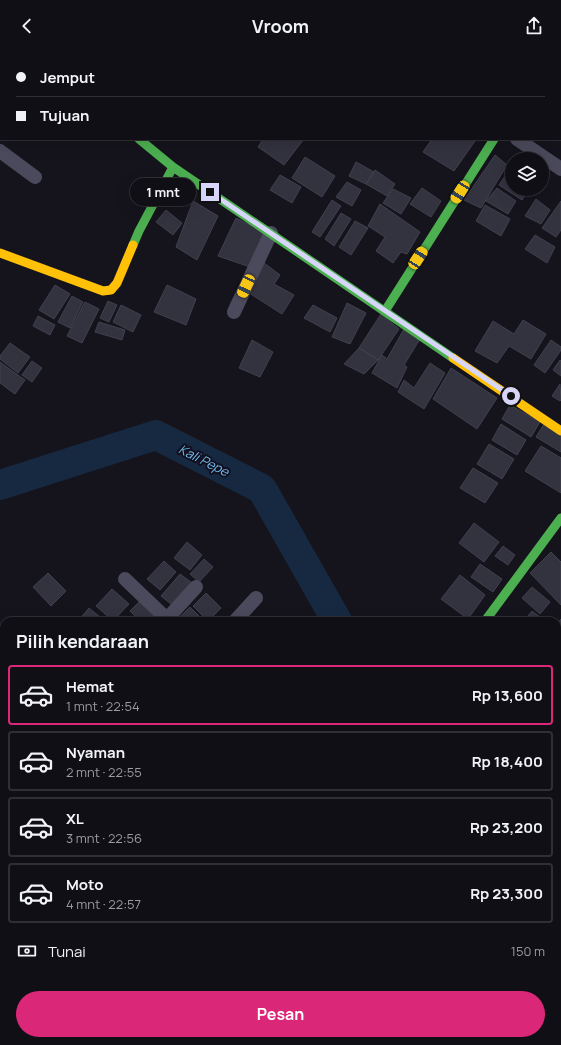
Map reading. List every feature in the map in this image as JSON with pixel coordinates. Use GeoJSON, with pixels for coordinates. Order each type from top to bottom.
{"type":"FeatureCollection","features":[{"type":"Feature","properties":{"kind":"street"},"geometry":{"type":"LineString","coordinates":[[385,310],[493,140]]}},
{"type":"Feature","properties":{"kind":"street"},"geometry":{"type":"LineString","coordinates":[[518,140],[561,169]]}},
{"type":"Feature","properties":{"kind":"street"},"geometry":{"type":"LineString","coordinates":[[148,142],[173,167],[561,431]]}},
{"type":"Feature","properties":{"kind":"street"},"geometry":{"type":"LineString","coordinates":[[0,151],[35,177]]}},
{"type":"Feature","properties":{"kind":"street"},"geometry":{"type":"LineString","coordinates":[[0,253],[103,290],[111,290],[117,283],[140,231],[173,167]]}},
{"type":"Feature","properties":{"kind":"street"},"geometry":{"type":"LineString","coordinates":[[234,312],[271,233]]}},
{"type":"Feature","properties":{"kind":"street"},"geometry":{"type":"LineString","coordinates":[[488,617],[561,518]]}},
{"type":"Feature","properties":{"kind":"street"},"geometry":{"type":"LineString","coordinates":[[125,579],[165,617]]}},
{"type":"Feature","properties":{"kind":"street"},"geometry":{"type":"LineString","coordinates":[[171,617],[196,587]]}},
{"type":"Feature","properties":{"kind":"street"},"geometry":{"type":"LineString","coordinates":[[239,617],[256,598]]}},
{"type":"Feature","properties":{"kind":"building"},"geometry":{"type":"Polygon","coordinates":[[[262,140],[303,140],[284,165],[258,147],[262,140]]]}},
{"type":"Feature","properties":{"kind":"building"},"geometry":{"type":"Polygon","coordinates":[[[431,140],[475,141],[454,171],[423,152],[431,140]]]}},
{"type":"Feature","properties":{"kind":"building"},"geometry":{"type":"Polygon","coordinates":[[[495,155],[505,163],[505,168],[481,208],[464,200],[495,155]]]}},
{"type":"Feature","properties":{"kind":"building"},"geometry":{"type":"Polygon","coordinates":[[[305,157],[335,176],[322,197],[292,178],[305,157]]]}},
{"type":"Feature","properties":{"kind":"building"},"geometry":{"type":"Polygon","coordinates":[[[356,162],[374,172],[366,184],[349,176],[356,162]]]}},
{"type":"Feature","properties":{"kind":"building"},"geometry":{"type":"Polygon","coordinates":[[[375,170],[395,184],[387,196],[366,184],[375,170]]]}},
{"type":"Feature","properties":{"kind":"building"},"geometry":{"type":"Polygon","coordinates":[[[280,175],[301,187],[292,203],[270,190],[280,175]]]}},
{"type":"Feature","properties":{"kind":"building"},"geometry":{"type":"Polygon","coordinates":[[[505,176],[505,189],[499,185],[505,176]]]}},
{"type":"Feature","properties":{"kind":"building"},"geometry":{"type":"Polygon","coordinates":[[[347,182],[361,190],[352,206],[336,197],[347,182]]]}},
{"type":"Feature","properties":{"kind":"building"},"geometry":{"type":"Polygon","coordinates":[[[422,188],[441,201],[431,217],[410,204],[422,188]]]}},
{"type":"Feature","properties":{"kind":"building"},"geometry":{"type":"Polygon","coordinates":[[[497,188],[505,193],[505,196],[509,196],[516,201],[508,214],[486,201],[497,188]]]}},
{"type":"Feature","properties":{"kind":"building"},"geometry":{"type":"Polygon","coordinates":[[[393,189],[411,198],[401,214],[383,203],[393,189]]]}},
{"type":"Feature","properties":{"kind":"building"},"geometry":{"type":"Polygon","coordinates":[[[516,196],[525,196],[522,200],[516,196]]]}},
{"type":"Feature","properties":{"kind":"building"},"geometry":{"type":"Polygon","coordinates":[[[536,199],[550,210],[541,224],[525,216],[536,199]]]}},
{"type":"Feature","properties":{"kind":"building"},"geometry":{"type":"Polygon","coordinates":[[[332,200],[341,206],[320,237],[312,232],[332,200]]]}},
{"type":"Feature","properties":{"kind":"building"},"geometry":{"type":"Polygon","coordinates":[[[193,201],[218,216],[197,260],[176,247],[193,201]]]}},
{"type":"Feature","properties":{"kind":"building"},"geometry":{"type":"Polygon","coordinates":[[[561,201],[561,230],[556,237],[542,228],[561,201]]]}},
{"type":"Feature","properties":{"kind":"building"},"geometry":{"type":"Polygon","coordinates":[[[380,204],[420,232],[407,254],[401,252],[393,263],[376,251],[385,237],[368,226],[380,204]]]}},
{"type":"Feature","properties":{"kind":"building"},"geometry":{"type":"Polygon","coordinates":[[[485,205],[510,219],[501,236],[476,221],[485,205]]]}},
{"type":"Feature","properties":{"kind":"building"},"geometry":{"type":"Polygon","coordinates":[[[166,210],[182,223],[173,235],[156,222],[166,210]]]}},
{"type":"Feature","properties":{"kind":"building"},"geometry":{"type":"Polygon","coordinates":[[[341,213],[351,219],[334,246],[325,239],[341,213]]]}},
{"type":"Feature","properties":{"kind":"building"},"geometry":{"type":"Polygon","coordinates":[[[236,218],[267,234],[253,268],[218,256],[236,218]]]}},
{"type":"Feature","properties":{"kind":"building"},"geometry":{"type":"Polygon","coordinates":[[[355,221],[368,228],[351,255],[339,247],[355,221]]]}},
{"type":"Feature","properties":{"kind":"building"},"geometry":{"type":"Polygon","coordinates":[[[535,235],[555,247],[547,263],[525,249],[535,235]]]}},
{"type":"Feature","properties":{"kind":"building"},"geometry":{"type":"Polygon","coordinates":[[[264,263],[280,275],[274,284],[294,295],[282,314],[246,291],[264,263]]]}},
{"type":"Feature","properties":{"kind":"building"},"geometry":{"type":"Polygon","coordinates":[[[55,285],[70,294],[54,319],[39,310],[55,285]]]}},
{"type":"Feature","properties":{"kind":"building"},"geometry":{"type":"Polygon","coordinates":[[[167,285],[196,299],[186,325],[154,312],[167,285]]]}},
{"type":"Feature","properties":{"kind":"building"},"geometry":{"type":"Polygon","coordinates":[[[72,296],[83,302],[70,328],[58,322],[72,296]]]}},
{"type":"Feature","properties":{"kind":"building"},"geometry":{"type":"Polygon","coordinates":[[[108,301],[117,305],[109,322],[100,318],[108,301]]]}},
{"type":"Feature","properties":{"kind":"building"},"geometry":{"type":"Polygon","coordinates":[[[85,302],[99,309],[82,343],[67,336],[85,302]]]}},
{"type":"Feature","properties":{"kind":"building"},"geometry":{"type":"Polygon","coordinates":[[[347,303],[366,313],[350,344],[332,337],[347,303]]]}},
{"type":"Feature","properties":{"kind":"building"},"geometry":{"type":"Polygon","coordinates":[[[121,305],[141,315],[133,332],[113,322],[121,305]]]}},
{"type":"Feature","properties":{"kind":"building"},"geometry":{"type":"Polygon","coordinates":[[[313,305],[337,318],[330,332],[304,318],[313,305]]]}},
{"type":"Feature","properties":{"kind":"building"},"geometry":{"type":"Polygon","coordinates":[[[381,314],[399,329],[378,360],[359,348],[381,314]]]}},
{"type":"Feature","properties":{"kind":"building"},"geometry":{"type":"Polygon","coordinates":[[[38,316],[55,325],[50,335],[33,326],[38,316]]]}},
{"type":"Feature","properties":{"kind":"building"},"geometry":{"type":"Polygon","coordinates":[[[523,320],[546,334],[531,359],[509,346],[497,363],[475,351],[493,321],[514,334],[523,320]]]}},
{"type":"Feature","properties":{"kind":"building"},"geometry":{"type":"Polygon","coordinates":[[[99,322],[125,330],[122,340],[95,332],[99,322]]]}},
{"type":"Feature","properties":{"kind":"building"},"geometry":{"type":"Polygon","coordinates":[[[404,329],[420,339],[404,365],[407,367],[397,388],[372,373],[382,355],[387,359],[404,329]]]}},
{"type":"Feature","properties":{"kind":"building"},"geometry":{"type":"Polygon","coordinates":[[[252,340],[273,352],[260,377],[239,368],[252,340]]]}},
{"type":"Feature","properties":{"kind":"building"},"geometry":{"type":"Polygon","coordinates":[[[551,340],[561,347],[561,350],[545,373],[534,365],[551,340]]]}},
{"type":"Feature","properties":{"kind":"building"},"geometry":{"type":"Polygon","coordinates":[[[10,343],[30,357],[18,373],[0,359],[0,356],[10,343]]]}},
{"type":"Feature","properties":{"kind":"building"},"geometry":{"type":"Polygon","coordinates":[[[359,348],[378,360],[364,374],[344,364],[359,348]]]}},
{"type":"Feature","properties":{"kind":"building"},"geometry":{"type":"Polygon","coordinates":[[[560,360],[561,361],[561,376],[553,370],[560,360]]]}},
{"type":"Feature","properties":{"kind":"building"},"geometry":{"type":"Polygon","coordinates":[[[32,361],[42,368],[32,382],[22,375],[32,361]]]}},
{"type":"Feature","properties":{"kind":"building"},"geometry":{"type":"Polygon","coordinates":[[[0,362],[25,380],[15,394],[0,383],[0,362]]]}},
{"type":"Feature","properties":{"kind":"building"},"geometry":{"type":"Polygon","coordinates":[[[430,363],[445,373],[424,409],[398,392],[404,380],[414,388],[430,363]]]}},
{"type":"Feature","properties":{"kind":"building"},"geometry":{"type":"Polygon","coordinates":[[[451,368],[497,398],[477,429],[433,399],[451,368]]]}},
{"type":"Feature","properties":{"kind":"building"},"geometry":{"type":"Polygon","coordinates":[[[560,384],[561,400],[560,401],[552,396],[560,384]]]}},
{"type":"Feature","properties":{"kind":"building"},"geometry":{"type":"Polygon","coordinates":[[[510,405],[540,422],[531,437],[502,419],[510,405]]]}},
{"type":"Feature","properties":{"kind":"building"},"geometry":{"type":"Polygon","coordinates":[[[501,424],[526,440],[517,455],[492,440],[501,424]]]}},
{"type":"Feature","properties":{"kind":"building"},"geometry":{"type":"Polygon","coordinates":[[[544,424],[561,434],[561,452],[536,437],[544,424]]]}},
{"type":"Feature","properties":{"kind":"building"},"geometry":{"type":"Polygon","coordinates":[[[489,444],[514,459],[502,479],[477,464],[489,444]]]}},
{"type":"Feature","properties":{"kind":"building"},"geometry":{"type":"Polygon","coordinates":[[[541,446],[561,458],[561,493],[525,471],[541,446]]]}},
{"type":"Feature","properties":{"kind":"building"},"geometry":{"type":"Polygon","coordinates":[[[473,468],[498,483],[485,503],[460,488],[473,468]]]}},
{"type":"Feature","properties":{"kind":"building"},"geometry":{"type":"Polygon","coordinates":[[[474,523],[499,542],[484,562],[459,543],[474,523]]]}},
{"type":"Feature","properties":{"kind":"building"},"geometry":{"type":"Polygon","coordinates":[[[187,542],[202,555],[190,570],[174,558],[187,542]]]}},
{"type":"Feature","properties":{"kind":"building"},"geometry":{"type":"Polygon","coordinates":[[[503,546],[515,555],[508,565],[495,556],[503,546]]]}},
{"type":"Feature","properties":{"kind":"building"},"geometry":{"type":"Polygon","coordinates":[[[551,552],[561,562],[561,605],[530,573],[551,552]]]}},
{"type":"Feature","properties":{"kind":"building"},"geometry":{"type":"Polygon","coordinates":[[[204,559],[213,567],[199,582],[190,574],[204,559]]]}},
{"type":"Feature","properties":{"kind":"building"},"geometry":{"type":"Polygon","coordinates":[[[164,561],[176,572],[160,590],[147,579],[164,561]]]}},
{"type":"Feature","properties":{"kind":"building"},"geometry":{"type":"Polygon","coordinates":[[[480,564],[502,579],[493,592],[471,577],[480,564]]]}},
{"type":"Feature","properties":{"kind":"building"},"geometry":{"type":"Polygon","coordinates":[[[48,573],[66,591],[51,606],[33,587],[48,573]]]}},
{"type":"Feature","properties":{"kind":"building"},"geometry":{"type":"Polygon","coordinates":[[[180,574],[195,585],[176,608],[161,596],[180,574]]]}},
{"type":"Feature","properties":{"kind":"building"},"geometry":{"type":"Polygon","coordinates":[[[460,575],[485,595],[469,617],[465,617],[441,599],[460,575]]]}},
{"type":"Feature","properties":{"kind":"building"},"geometry":{"type":"Polygon","coordinates":[[[532,587],[550,602],[540,614],[522,598],[532,587]]]}},
{"type":"Feature","properties":{"kind":"building"},"geometry":{"type":"Polygon","coordinates":[[[112,589],[129,604],[117,617],[108,617],[96,606],[112,589]]]}},
{"type":"Feature","properties":{"kind":"building"},"geometry":{"type":"Polygon","coordinates":[[[206,593],[221,608],[212,617],[204,617],[193,606],[206,593]]]}},
{"type":"Feature","properties":{"kind":"building"},"geometry":{"type":"Polygon","coordinates":[[[140,601],[156,617],[136,617],[130,611],[140,601]]]}},
{"type":"Feature","properties":{"kind":"building"},"geometry":{"type":"Polygon","coordinates":[[[190,607],[200,617],[180,617],[190,607]]]}},
{"type":"Feature","properties":{"kind":"building"},"geometry":{"type":"Polygon","coordinates":[[[89,608],[100,617],[81,617],[89,608]]]}},
{"type":"Feature","properties":{"kind":"building"},"geometry":{"type":"Polygon","coordinates":[[[532,611],[540,617],[527,617],[532,611]]]}},
{"type":"Feature","properties":{"kind":"waterway","name":"Kali Pepe"},"geometry":{"type":"LineString","coordinates":[[0,485],[156,435],[262,489],[335,617]]}},
{"type":"Feature","properties":{"kind":"traffic: fast"},"geometry":{"type":"LineString","coordinates":[[140,140],[173,167],[453,358]]}},
{"type":"Feature","properties":{"kind":"traffic: fast"},"geometry":{"type":"LineString","coordinates":[[385,311],[493,140]]}},
{"type":"Feature","properties":{"kind":"traffic: fast"},"geometry":{"type":"LineString","coordinates":[[133,245],[173,167]]}},
{"type":"Feature","properties":{"kind":"traffic: fast"},"geometry":{"type":"LineString","coordinates":[[488,617],[561,518]]}},
{"type":"Feature","properties":{"kind":"traffic: slow"},"geometry":{"type":"LineString","coordinates":[[0,253],[103,291],[111,290],[117,283],[133,245]]}},
{"type":"Feature","properties":{"kind":"traffic: slow"},"geometry":{"type":"LineString","coordinates":[[453,358],[561,431]]}},
{"type":"Feature","properties":{"kind":"route"},"geometry":{"type":"LineString","coordinates":[[210,192],[511,396]]}}]}
